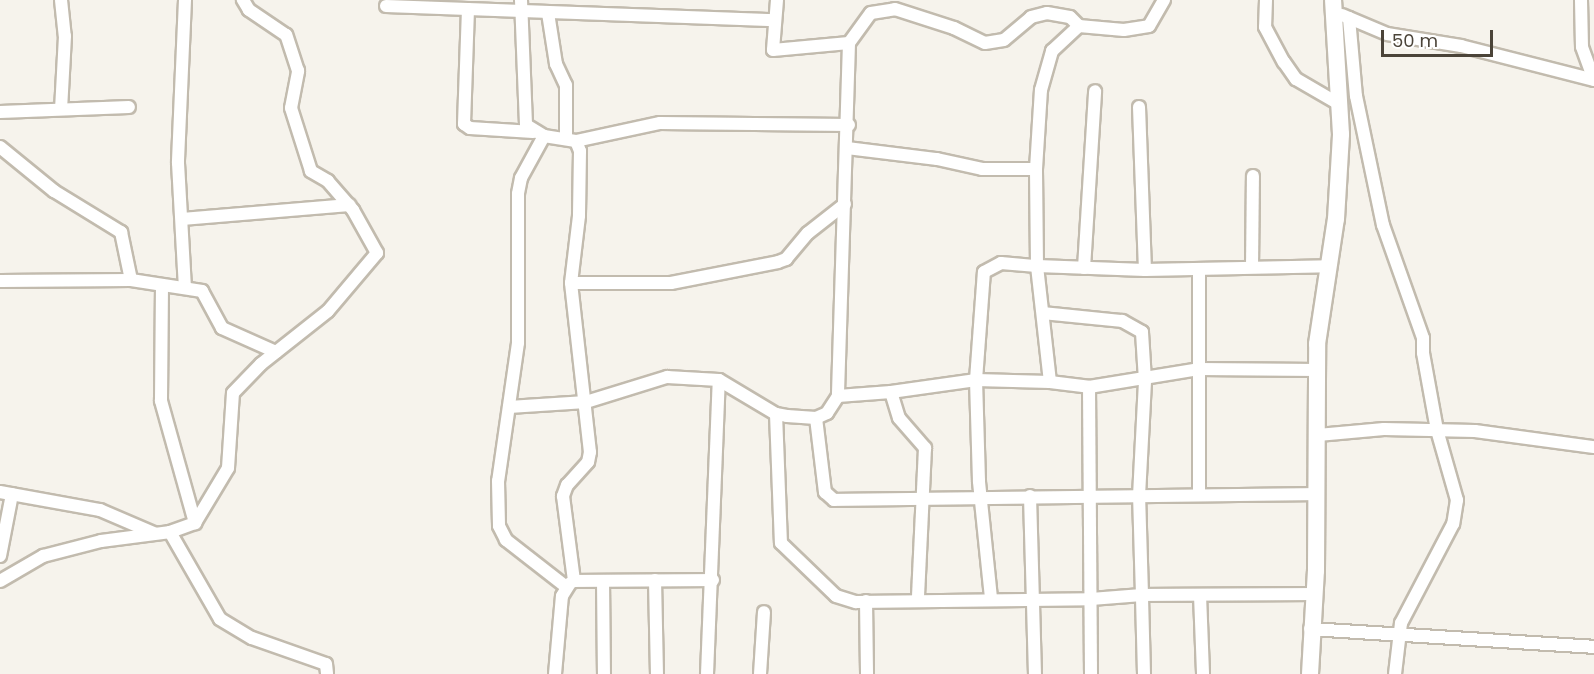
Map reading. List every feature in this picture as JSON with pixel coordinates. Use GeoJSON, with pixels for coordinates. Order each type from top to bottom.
{"type":"FeatureCollection","features":[{"type":"Feature","properties":{"kind":"street"},"geometry":{"type":"LineString","coordinates":[[61,0],[65,36],[61,110]]}},
{"type":"Feature","properties":{"kind":"street"},"geometry":{"type":"LineString","coordinates":[[185,0],[178,163],[185,288]]}},
{"type":"Feature","properties":{"kind":"street"},"geometry":{"type":"LineString","coordinates":[[0,581],[43,556],[101,541],[170,532],[195,523],[228,468],[233,393],[276,352],[328,311],[377,253],[350,206],[328,182],[311,171],[291,108],[298,72],[286,35],[249,10],[243,0]]}},
{"type":"Feature","properties":{"kind":"street"},"geometry":{"type":"LineString","coordinates":[[521,0],[526,125],[539,134]]}},
{"type":"Feature","properties":{"kind":"street"},"geometry":{"type":"LineString","coordinates":[[777,0],[773,50],[849,43]]}},
{"type":"Feature","properties":{"kind":"street"},"geometry":{"type":"LineString","coordinates":[[509,407],[586,402],[668,377],[719,380],[776,414],[816,418],[827,413],[838,396],[849,125],[849,43],[871,13],[898,4],[985,43],[1004,40],[1031,17],[1047,13],[1070,17],[1079,26],[1139,30],[1158,15],[1164,0]]}},
{"type":"Feature","properties":{"kind":"street"},"geometry":{"type":"LineString","coordinates":[[1266,0],[1265,27],[1284,63],[1296,79],[1339,104]]}},
{"type":"Feature","properties":{"kind":"street"},"geometry":{"type":"LineString","coordinates":[[1581,0],[1582,47],[1594,80]]}},
{"type":"Feature","properties":{"kind":"street"},"geometry":{"type":"LineString","coordinates":[[386,6],[521,13],[775,20]]}},
{"type":"Feature","properties":{"kind":"street"},"geometry":{"type":"LineString","coordinates":[[1310,674],[1318,435],[1317,344],[1336,219],[1339,104],[1332,6]]}},
{"type":"Feature","properties":{"kind":"street"},"geometry":{"type":"LineString","coordinates":[[1332,6],[1349,18],[1387,33],[1461,46],[1594,80]]}},
{"type":"Feature","properties":{"kind":"street"},"geometry":{"type":"LineString","coordinates":[[468,9],[464,124],[470,128],[539,134],[571,140],[660,123],[849,125]]}},
{"type":"Feature","properties":{"kind":"street"},"geometry":{"type":"LineString","coordinates":[[548,13],[556,64],[566,85],[571,140],[580,151],[579,216],[571,283],[586,402],[588,462],[567,485],[563,496],[569,583],[555,674]]}},
{"type":"Feature","properties":{"kind":"street"},"geometry":{"type":"LineString","coordinates":[[1349,18],[1356,96],[1383,225],[1405,296],[1424,338],[1423,353],[1437,430],[1456,488],[1456,514],[1398,633],[1395,674]]}},
{"type":"Feature","properties":{"kind":"street"},"geometry":{"type":"LineString","coordinates":[[1050,382],[1037,266],[1036,169],[1041,90],[1052,51],[1079,26]]}},
{"type":"Feature","properties":{"kind":"street"},"geometry":{"type":"LineString","coordinates":[[1084,268],[1095,91]]}},
{"type":"Feature","properties":{"kind":"street"},"geometry":{"type":"LineString","coordinates":[[0,112],[129,107]]}},
{"type":"Feature","properties":{"kind":"street"},"geometry":{"type":"LineString","coordinates":[[1139,107],[1145,270]]}},
{"type":"Feature","properties":{"kind":"street"},"geometry":{"type":"LineString","coordinates":[[539,134],[521,178],[518,194],[518,343],[498,481],[502,534],[569,583],[713,580]]}},
{"type":"Feature","properties":{"kind":"street"},"geometry":{"type":"LineString","coordinates":[[0,147],[54,191],[121,232],[131,280]]}},
{"type":"Feature","properties":{"kind":"street"},"geometry":{"type":"LineString","coordinates":[[847,148],[937,159],[982,169],[1036,169]]}},
{"type":"Feature","properties":{"kind":"street"},"geometry":{"type":"LineString","coordinates":[[1252,267],[1253,176]]}},
{"type":"Feature","properties":{"kind":"street"},"geometry":{"type":"LineString","coordinates":[[571,283],[671,283],[786,260],[808,233],[845,204]]}},
{"type":"Feature","properties":{"kind":"street"},"geometry":{"type":"LineString","coordinates":[[182,219],[350,206]]}},
{"type":"Feature","properties":{"kind":"street"},"geometry":{"type":"LineString","coordinates":[[992,598],[982,499],[976,380],[984,272],[1001,263],[1145,270],[1329,266]]}},
{"type":"Feature","properties":{"kind":"street"},"geometry":{"type":"LineString","coordinates":[[1199,269],[1199,493]]}},
{"type":"Feature","properties":{"kind":"street"},"geometry":{"type":"LineString","coordinates":[[0,281],[131,280],[202,291],[222,328],[276,352]]}},
{"type":"Feature","properties":{"kind":"street"},"geometry":{"type":"LineString","coordinates":[[162,285],[160,401],[195,523]]}},
{"type":"Feature","properties":{"kind":"street"},"geometry":{"type":"LineString","coordinates":[[1044,313],[1122,321],[1137,327],[1145,342],[1139,496],[1144,674]]}},
{"type":"Feature","properties":{"kind":"street"},"geometry":{"type":"LineString","coordinates":[[838,396],[891,392],[976,380],[1050,382],[1089,387],[1145,380],[1199,369],[1318,370]]}},
{"type":"Feature","properties":{"kind":"street"},"geometry":{"type":"LineString","coordinates":[[707,674],[713,580],[719,380]]}},
{"type":"Feature","properties":{"kind":"street"},"geometry":{"type":"LineString","coordinates":[[1089,387],[1090,674]]}},
{"type":"Feature","properties":{"kind":"street"},"geometry":{"type":"LineString","coordinates":[[891,392],[899,418],[925,448],[918,599]]}},
{"type":"Feature","properties":{"kind":"street"},"geometry":{"type":"LineString","coordinates":[[776,414],[781,543],[836,596],[866,601],[1313,594]]}},
{"type":"Feature","properties":{"kind":"street"},"geometry":{"type":"LineString","coordinates":[[816,418],[828,498],[923,500],[1090,494],[1139,496],[1199,493],[1315,494]]}},
{"type":"Feature","properties":{"kind":"street"},"geometry":{"type":"LineString","coordinates":[[1318,435],[1384,429],[1475,431],[1594,447]]}},
{"type":"Feature","properties":{"kind":"street"},"geometry":{"type":"LineString","coordinates":[[0,556],[6,493],[99,510],[155,533]]}},
{"type":"Feature","properties":{"kind":"street"},"geometry":{"type":"LineString","coordinates":[[1030,496],[1035,674]]}},
{"type":"Feature","properties":{"kind":"street"},"geometry":{"type":"LineString","coordinates":[[170,532],[220,619],[252,638],[326,664],[327,674]]}},
{"type":"Feature","properties":{"kind":"street"},"geometry":{"type":"LineString","coordinates":[[656,580],[657,674]]}},
{"type":"Feature","properties":{"kind":"street"},"geometry":{"type":"LineString","coordinates":[[603,581],[604,674]]}},
{"type":"Feature","properties":{"kind":"street"},"geometry":{"type":"LineString","coordinates":[[1200,595],[1203,674]]}},
{"type":"Feature","properties":{"kind":"street"},"geometry":{"type":"LineString","coordinates":[[866,601],[867,674]]}},
{"type":"Feature","properties":{"kind":"street"},"geometry":{"type":"LineString","coordinates":[[760,674],[764,612]]}},
{"type":"Feature","properties":{"kind":"street"},"geometry":{"type":"LineString","coordinates":[[1310,628],[1594,647]]}}]}
